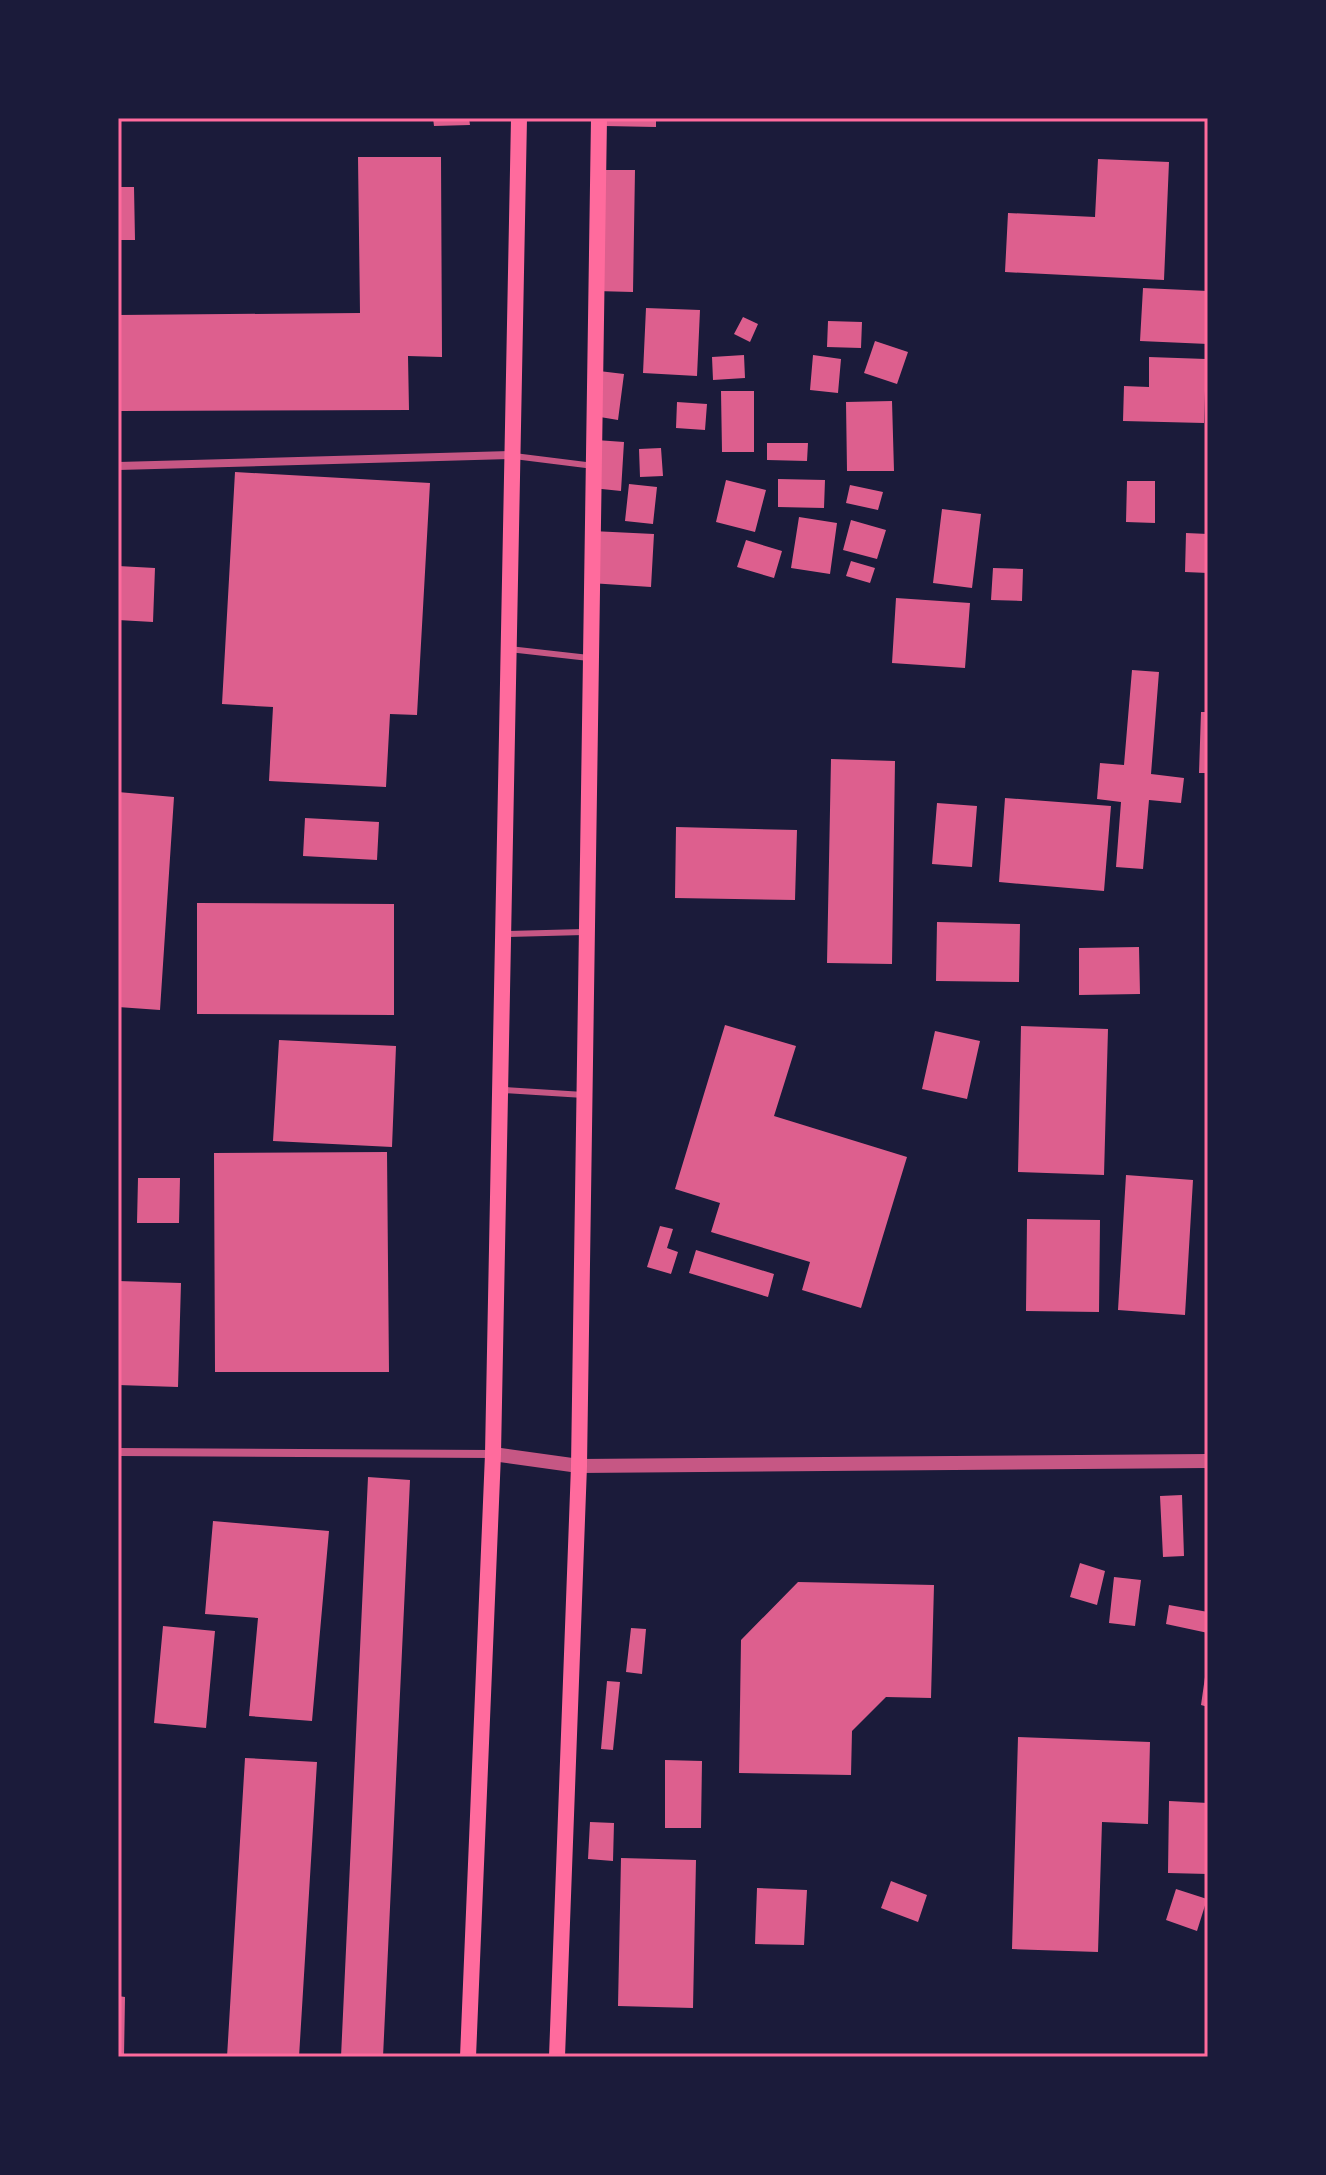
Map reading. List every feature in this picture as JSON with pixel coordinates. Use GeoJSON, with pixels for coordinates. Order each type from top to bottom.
{"type":"FeatureCollection","features":[{"type":"Feature","properties":{"kind":"main road"},"geometry":{"type":"LineString","coordinates":[[468,2057],[493,1454],[519,118]]}},
{"type":"Feature","properties":{"kind":"main road"},"geometry":{"type":"LineString","coordinates":[[557,2057],[579,1466],[599,118]]}},
{"type":"Feature","properties":{"kind":"street"},"geometry":{"type":"LineString","coordinates":[[118,466],[512,455]]}},
{"type":"Feature","properties":{"kind":"street"},"geometry":{"type":"LineString","coordinates":[[118,1452],[493,1454],[579,1466],[1208,1461]]}},
{"type":"Feature","properties":{"kind":"lane"},"geometry":{"type":"LineString","coordinates":[[512,455],[594,466]]}},
{"type":"Feature","properties":{"kind":"lane"},"geometry":{"type":"LineString","coordinates":[[509,649],[591,658]]}},
{"type":"Feature","properties":{"kind":"lane"},"geometry":{"type":"LineString","coordinates":[[503,934],[586,932]]}},
{"type":"Feature","properties":{"kind":"lane"},"geometry":{"type":"LineString","coordinates":[[500,1090],[584,1095]]}},
{"type":"Feature","properties":{"kind":"building"},"geometry":{"type":"Polygon","coordinates":[[[433,118],[469,118],[470,125],[434,126],[433,118]]]}},
{"type":"Feature","properties":{"kind":"building"},"geometry":{"type":"Polygon","coordinates":[[[605,118],[656,118],[656,127],[605,126],[605,118]]]}},
{"type":"Feature","properties":{"kind":"building"},"geometry":{"type":"Polygon","coordinates":[[[358,157],[441,157],[442,357],[408,356],[409,410],[118,411],[118,315],[360,313],[358,157]]]}},
{"type":"Feature","properties":{"kind":"building"},"geometry":{"type":"Polygon","coordinates":[[[1098,159],[1169,162],[1164,280],[1005,272],[1008,213],[1095,217],[1098,159]]]}},
{"type":"Feature","properties":{"kind":"building"},"geometry":{"type":"Polygon","coordinates":[[[598,170],[635,170],[633,292],[596,291],[598,170]]]}},
{"type":"Feature","properties":{"kind":"building"},"geometry":{"type":"Polygon","coordinates":[[[118,187],[134,187],[135,240],[118,240],[118,187]]]}},
{"type":"Feature","properties":{"kind":"building"},"geometry":{"type":"Polygon","coordinates":[[[1143,288],[1208,291],[1208,344],[1140,341],[1143,288]]]}},
{"type":"Feature","properties":{"kind":"building"},"geometry":{"type":"Polygon","coordinates":[[[646,308],[700,310],[697,376],[643,373],[646,308]]]}},
{"type":"Feature","properties":{"kind":"building"},"geometry":{"type":"Polygon","coordinates":[[[743,317],[758,324],[750,342],[734,334],[743,317]]]}},
{"type":"Feature","properties":{"kind":"building"},"geometry":{"type":"Polygon","coordinates":[[[828,321],[862,322],[861,348],[827,347],[828,321]]]}},
{"type":"Feature","properties":{"kind":"building"},"geometry":{"type":"Polygon","coordinates":[[[875,341],[908,352],[897,384],[864,373],[875,341]]]}},
{"type":"Feature","properties":{"kind":"building"},"geometry":{"type":"Polygon","coordinates":[[[744,355],[745,378],[713,380],[712,357],[744,355]]]}},
{"type":"Feature","properties":{"kind":"building"},"geometry":{"type":"Polygon","coordinates":[[[813,355],[841,359],[838,393],[810,390],[813,355]]]}},
{"type":"Feature","properties":{"kind":"building"},"geometry":{"type":"Polygon","coordinates":[[[1149,357],[1206,359],[1204,423],[1123,421],[1124,386],[1149,387],[1149,357]]]}},
{"type":"Feature","properties":{"kind":"building"},"geometry":{"type":"Polygon","coordinates":[[[599,371],[624,374],[618,420],[594,416],[599,371]]]}},
{"type":"Feature","properties":{"kind":"building"},"geometry":{"type":"Polygon","coordinates":[[[721,391],[754,391],[754,452],[722,452],[721,391]]]}},
{"type":"Feature","properties":{"kind":"building"},"geometry":{"type":"Polygon","coordinates":[[[892,401],[894,471],[847,471],[846,402],[892,401]]]}},
{"type":"Feature","properties":{"kind":"building"},"geometry":{"type":"Polygon","coordinates":[[[677,402],[707,404],[705,430],[676,428],[677,402]]]}},
{"type":"Feature","properties":{"kind":"building"},"geometry":{"type":"Polygon","coordinates":[[[596,440],[624,442],[621,491],[592,488],[596,440]]]}},
{"type":"Feature","properties":{"kind":"building"},"geometry":{"type":"Polygon","coordinates":[[[767,443],[808,443],[807,461],[767,460],[767,443]]]}},
{"type":"Feature","properties":{"kind":"building"},"geometry":{"type":"Polygon","coordinates":[[[661,448],[663,476],[640,477],[639,449],[661,448]]]}},
{"type":"Feature","properties":{"kind":"building"},"geometry":{"type":"Polygon","coordinates":[[[235,472],[430,483],[417,715],[390,714],[386,787],[269,781],[273,707],[222,704],[235,472]]]}},
{"type":"Feature","properties":{"kind":"building"},"geometry":{"type":"Polygon","coordinates":[[[778,479],[825,480],[824,508],[778,507],[778,479]]]}},
{"type":"Feature","properties":{"kind":"building"},"geometry":{"type":"Polygon","coordinates":[[[726,480],[766,490],[755,532],[716,522],[726,480]]]}},
{"type":"Feature","properties":{"kind":"building"},"geometry":{"type":"Polygon","coordinates":[[[1127,481],[1155,481],[1155,523],[1126,522],[1127,481]]]}},
{"type":"Feature","properties":{"kind":"building"},"geometry":{"type":"Polygon","coordinates":[[[629,484],[657,487],[653,524],[625,521],[629,484]]]}},
{"type":"Feature","properties":{"kind":"building"},"geometry":{"type":"Polygon","coordinates":[[[850,485],[883,492],[878,510],[846,503],[850,485]]]}},
{"type":"Feature","properties":{"kind":"building"},"geometry":{"type":"Polygon","coordinates":[[[942,509],[981,514],[972,588],[933,583],[942,509]]]}},
{"type":"Feature","properties":{"kind":"building"},"geometry":{"type":"Polygon","coordinates":[[[799,517],[837,523],[830,574],[791,568],[799,517]]]}},
{"type":"Feature","properties":{"kind":"building"},"geometry":{"type":"Polygon","coordinates":[[[851,520],[886,530],[877,559],[843,550],[851,520]]]}},
{"type":"Feature","properties":{"kind":"building"},"geometry":{"type":"Polygon","coordinates":[[[592,531],[654,534],[651,587],[590,583],[592,531]]]}},
{"type":"Feature","properties":{"kind":"building"},"geometry":{"type":"Polygon","coordinates":[[[1186,533],[1208,534],[1208,573],[1185,572],[1186,533]]]}},
{"type":"Feature","properties":{"kind":"building"},"geometry":{"type":"Polygon","coordinates":[[[746,540],[782,551],[774,578],[737,567],[746,540]]]}},
{"type":"Feature","properties":{"kind":"building"},"geometry":{"type":"Polygon","coordinates":[[[851,561],[875,568],[870,583],[846,576],[851,561]]]}},
{"type":"Feature","properties":{"kind":"building"},"geometry":{"type":"Polygon","coordinates":[[[118,566],[155,568],[153,622],[118,620],[118,566]]]}},
{"type":"Feature","properties":{"kind":"building"},"geometry":{"type":"Polygon","coordinates":[[[993,568],[1023,569],[1022,601],[991,600],[993,568]]]}},
{"type":"Feature","properties":{"kind":"building"},"geometry":{"type":"Polygon","coordinates":[[[896,598],[970,603],[965,668],[892,663],[896,598]]]}},
{"type":"Feature","properties":{"kind":"building"},"geometry":{"type":"Polygon","coordinates":[[[1132,670],[1159,672],[1151,774],[1184,778],[1181,803],[1149,800],[1143,869],[1116,867],[1121,802],[1097,799],[1100,763],[1124,765],[1132,670]]]}},
{"type":"Feature","properties":{"kind":"building"},"geometry":{"type":"Polygon","coordinates":[[[1201,712],[1208,712],[1208,773],[1199,773],[1201,712]]]}},
{"type":"Feature","properties":{"kind":"building"},"geometry":{"type":"Polygon","coordinates":[[[831,759],[895,761],[892,964],[827,963],[831,759]]]}},
{"type":"Feature","properties":{"kind":"building"},"geometry":{"type":"Polygon","coordinates":[[[118,792],[174,797],[160,1010],[118,1007],[118,792]]]}},
{"type":"Feature","properties":{"kind":"building"},"geometry":{"type":"Polygon","coordinates":[[[1005,798],[1111,806],[1104,891],[999,882],[1005,798]]]}},
{"type":"Feature","properties":{"kind":"building"},"geometry":{"type":"Polygon","coordinates":[[[937,803],[977,806],[972,867],[932,864],[937,803]]]}},
{"type":"Feature","properties":{"kind":"building"},"geometry":{"type":"Polygon","coordinates":[[[305,818],[379,822],[377,860],[303,856],[305,818]]]}},
{"type":"Feature","properties":{"kind":"building"},"geometry":{"type":"Polygon","coordinates":[[[676,827],[797,830],[795,900],[675,898],[676,827]]]}},
{"type":"Feature","properties":{"kind":"building"},"geometry":{"type":"Polygon","coordinates":[[[197,903],[394,904],[394,1015],[197,1014],[197,903]]]}},
{"type":"Feature","properties":{"kind":"building"},"geometry":{"type":"Polygon","coordinates":[[[937,922],[1020,924],[1019,982],[936,981],[937,922]]]}},
{"type":"Feature","properties":{"kind":"building"},"geometry":{"type":"Polygon","coordinates":[[[1139,947],[1140,994],[1079,995],[1079,948],[1139,947]]]}},
{"type":"Feature","properties":{"kind":"building"},"geometry":{"type":"Polygon","coordinates":[[[725,1025],[796,1046],[774,1116],[907,1157],[861,1308],[802,1290],[810,1262],[711,1232],[720,1203],[675,1189],[725,1025]]]}},
{"type":"Feature","properties":{"kind":"building"},"geometry":{"type":"Polygon","coordinates":[[[1021,1026],[1108,1029],[1104,1175],[1018,1172],[1021,1026]]]}},
{"type":"Feature","properties":{"kind":"building"},"geometry":{"type":"Polygon","coordinates":[[[935,1031],[980,1041],[967,1099],[922,1089],[935,1031]]]}},
{"type":"Feature","properties":{"kind":"building"},"geometry":{"type":"Polygon","coordinates":[[[279,1040],[396,1046],[392,1147],[273,1141],[279,1040]]]}},
{"type":"Feature","properties":{"kind":"building"},"geometry":{"type":"Polygon","coordinates":[[[387,1152],[389,1372],[215,1372],[214,1153],[387,1152]]]}},
{"type":"Feature","properties":{"kind":"building"},"geometry":{"type":"Polygon","coordinates":[[[1126,1175],[1193,1180],[1185,1315],[1118,1310],[1126,1175]]]}},
{"type":"Feature","properties":{"kind":"building"},"geometry":{"type":"Polygon","coordinates":[[[138,1178],[180,1178],[179,1223],[137,1223],[138,1178]]]}},
{"type":"Feature","properties":{"kind":"building"},"geometry":{"type":"Polygon","coordinates":[[[1027,1219],[1100,1220],[1099,1312],[1026,1311],[1027,1219]]]}},
{"type":"Feature","properties":{"kind":"building"},"geometry":{"type":"Polygon","coordinates":[[[660,1226],[673,1229],[667,1248],[678,1252],[671,1274],[647,1267],[660,1226]]]}},
{"type":"Feature","properties":{"kind":"building"},"geometry":{"type":"Polygon","coordinates":[[[696,1250],[774,1274],[768,1297],[689,1273],[696,1250]]]}},
{"type":"Feature","properties":{"kind":"building"},"geometry":{"type":"Polygon","coordinates":[[[118,1281],[181,1283],[178,1387],[118,1385],[118,1281]]]}},
{"type":"Feature","properties":{"kind":"building"},"geometry":{"type":"Polygon","coordinates":[[[368,1477],[410,1480],[383,2057],[341,2057],[368,1477]]]}},
{"type":"Feature","properties":{"kind":"building"},"geometry":{"type":"Polygon","coordinates":[[[1182,1495],[1184,1556],[1163,1557],[1160,1496],[1182,1495]]]}},
{"type":"Feature","properties":{"kind":"building"},"geometry":{"type":"Polygon","coordinates":[[[213,1521],[329,1531],[312,1721],[249,1716],[258,1618],[205,1614],[213,1521]]]}},
{"type":"Feature","properties":{"kind":"building"},"geometry":{"type":"Polygon","coordinates":[[[1080,1563],[1105,1571],[1097,1605],[1070,1597],[1080,1563]]]}},
{"type":"Feature","properties":{"kind":"building"},"geometry":{"type":"Polygon","coordinates":[[[1114,1577],[1141,1580],[1135,1626],[1109,1623],[1114,1577]]]}},
{"type":"Feature","properties":{"kind":"building"},"geometry":{"type":"Polygon","coordinates":[[[798,1582],[934,1585],[931,1698],[886,1697],[852,1731],[851,1775],[739,1773],[741,1640],[798,1582]]]}},
{"type":"Feature","properties":{"kind":"building"},"geometry":{"type":"Polygon","coordinates":[[[1169,1605],[1208,1612],[1208,1633],[1166,1624],[1169,1605]]]}},
{"type":"Feature","properties":{"kind":"building"},"geometry":{"type":"Polygon","coordinates":[[[163,1626],[215,1631],[206,1728],[154,1723],[163,1626]]]}},
{"type":"Feature","properties":{"kind":"building"},"geometry":{"type":"Polygon","coordinates":[[[631,1628],[646,1629],[642,1674],[626,1672],[631,1628]]]}},
{"type":"Feature","properties":{"kind":"building"},"geometry":{"type":"Polygon","coordinates":[[[1208,1670],[1208,1707],[1201,1705],[1208,1670]]]}},
{"type":"Feature","properties":{"kind":"building"},"geometry":{"type":"Polygon","coordinates":[[[607,1681],[620,1682],[613,1750],[601,1749],[607,1681]]]}},
{"type":"Feature","properties":{"kind":"building"},"geometry":{"type":"Polygon","coordinates":[[[1018,1737],[1150,1742],[1148,1824],[1102,1822],[1098,1952],[1012,1949],[1018,1737]]]}},
{"type":"Feature","properties":{"kind":"building"},"geometry":{"type":"Polygon","coordinates":[[[245,1758],[317,1762],[299,2057],[227,2057],[245,1758]]]}},
{"type":"Feature","properties":{"kind":"building"},"geometry":{"type":"Polygon","coordinates":[[[665,1760],[702,1761],[701,1828],[665,1828],[665,1760]]]}},
{"type":"Feature","properties":{"kind":"building"},"geometry":{"type":"Polygon","coordinates":[[[1169,1801],[1208,1803],[1208,1874],[1168,1873],[1169,1801]]]}},
{"type":"Feature","properties":{"kind":"building"},"geometry":{"type":"Polygon","coordinates":[[[590,1822],[614,1823],[613,1861],[588,1859],[590,1822]]]}},
{"type":"Feature","properties":{"kind":"building"},"geometry":{"type":"Polygon","coordinates":[[[621,1858],[696,1860],[693,2008],[618,2006],[621,1858]]]}},
{"type":"Feature","properties":{"kind":"building"},"geometry":{"type":"Polygon","coordinates":[[[891,1881],[927,1895],[918,1922],[881,1908],[891,1881]]]}},
{"type":"Feature","properties":{"kind":"building"},"geometry":{"type":"Polygon","coordinates":[[[757,1888],[807,1890],[804,1945],[755,1944],[757,1888]]]}},
{"type":"Feature","properties":{"kind":"building"},"geometry":{"type":"Polygon","coordinates":[[[1176,1889],[1207,1899],[1197,1931],[1166,1920],[1176,1889]]]}},
{"type":"Feature","properties":{"kind":"building"},"geometry":{"type":"Polygon","coordinates":[[[118,1996],[125,1997],[124,2057],[118,2057],[118,1996]]]}}]}
